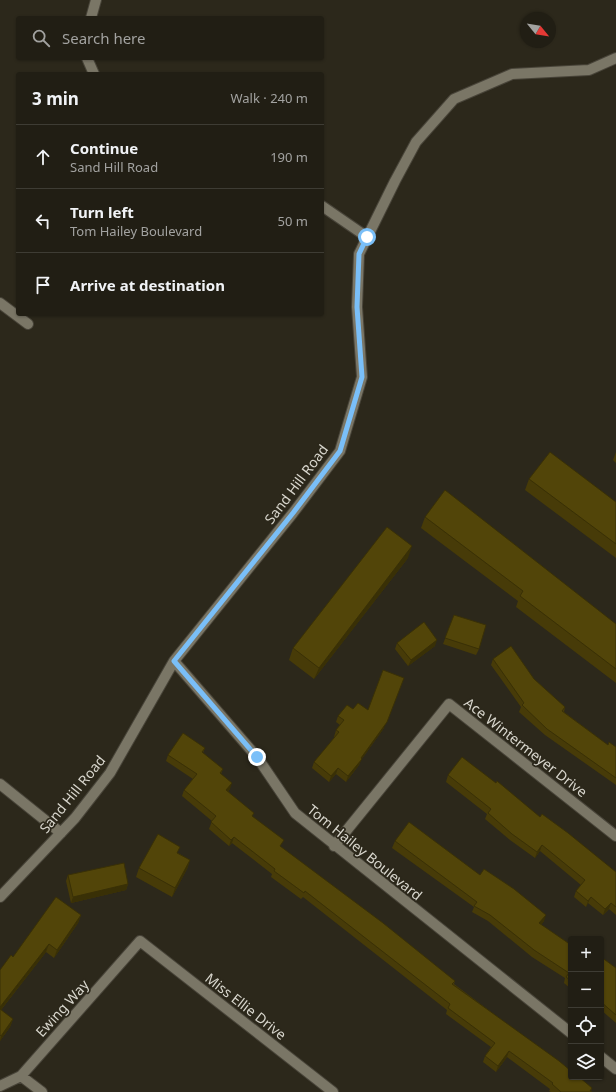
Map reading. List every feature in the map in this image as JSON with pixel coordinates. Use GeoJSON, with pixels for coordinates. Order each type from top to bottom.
{"type":"FeatureCollection","features":[{"type":"Feature","properties":{"kind":"street"},"geometry":{"type":"LineString","coordinates":[[92,16],[96,0]]}},
{"type":"Feature","properties":{"kind":"street","name":"Sand Hill Road"},"geometry":{"type":"LineString","coordinates":[[0,897],[61,833],[110,773],[174,661],[288,519],[340,451],[362,377],[357,307],[359,254],[416,142],[454,100],[512,74],[589,70],[616,58]]}},
{"type":"Feature","properties":{"kind":"street"},"geometry":{"type":"LineString","coordinates":[[88,60],[93,72]]}},
{"type":"Feature","properties":{"kind":"street"},"geometry":{"type":"LineString","coordinates":[[324,207],[367,237]]}},
{"type":"Feature","properties":{"kind":"street"},"geometry":{"type":"LineString","coordinates":[[0,302],[16,315]]}},
{"type":"Feature","properties":{"kind":"street"},"geometry":{"type":"LineString","coordinates":[[18,316],[28,324]]}},
{"type":"Feature","properties":{"kind":"street","name":"Tom Hailey Boulevard"},"geometry":{"type":"LineString","coordinates":[[174,661],[257,757],[295,813],[334,846],[568,1031]]}},
{"type":"Feature","properties":{"kind":"street","name":"Ace Wintermeyer Drive"},"geometry":{"type":"LineString","coordinates":[[334,846],[450,704],[616,836]]}},
{"type":"Feature","properties":{"kind":"street"},"geometry":{"type":"LineString","coordinates":[[0,784],[61,833]]}},
{"type":"Feature","properties":{"kind":"street","name":"Ewing Way"},"geometry":{"type":"LineString","coordinates":[[0,1086],[21,1076],[140,941]]}},
{"type":"Feature","properties":{"kind":"street","name":"Miss Ellie Drive"},"geometry":{"type":"LineString","coordinates":[[140,941],[333,1092]]}},
{"type":"Feature","properties":{"kind":"street"},"geometry":{"type":"LineString","coordinates":[[604,1059],[616,1069]]}},
{"type":"Feature","properties":{"kind":"street"},"geometry":{"type":"LineString","coordinates":[[21,1076],[42,1092]]}},
{"type":"Feature","properties":{"kind":"building"},"geometry":{"type":"Polygon","coordinates":[[[550,452],[616,502],[616,544],[529,479],[550,452]]]}},
{"type":"Feature","properties":{"kind":"building"},"geometry":{"type":"Polygon","coordinates":[[[445,490],[616,624],[616,669],[520,596],[523,591],[425,517],[445,490]]]}},
{"type":"Feature","properties":{"kind":"building"},"geometry":{"type":"Polygon","coordinates":[[[387,527],[412,546],[319,668],[293,648],[387,527]]]}},
{"type":"Feature","properties":{"kind":"building"},"geometry":{"type":"Polygon","coordinates":[[[454,615],[486,625],[479,649],[445,638],[454,615]]]}},
{"type":"Feature","properties":{"kind":"building"},"geometry":{"type":"Polygon","coordinates":[[[424,622],[437,640],[411,660],[397,643],[424,622]]]}},
{"type":"Feature","properties":{"kind":"building"},"geometry":{"type":"Polygon","coordinates":[[[511,646],[534,679],[565,707],[562,711],[608,745],[609,742],[616,747],[616,778],[547,729],[522,705],[524,703],[493,659],[511,646]]]}},
{"type":"Feature","properties":{"kind":"building"},"geometry":{"type":"Polygon","coordinates":[[[383,670],[404,678],[387,722],[361,758],[362,759],[348,776],[338,768],[331,776],[314,762],[339,732],[336,730],[344,720],[338,716],[347,705],[353,709],[358,703],[368,710],[383,670]]]}},
{"type":"Feature","properties":{"kind":"building"},"geometry":{"type":"Polygon","coordinates":[[[183,733],[205,748],[202,752],[223,769],[220,773],[232,783],[226,790],[254,813],[252,816],[284,840],[280,846],[383,923],[455,981],[452,984],[559,1061],[568,1068],[568,1080],[583,1080],[592,1088],[590,1091],[592,1092],[561,1092],[552,1084],[553,1083],[509,1051],[498,1066],[485,1056],[495,1043],[448,1008],[450,1004],[305,891],[304,893],[274,871],[275,869],[234,837],[231,840],[211,822],[216,816],[184,790],[197,774],[168,755],[183,733]]]}},
{"type":"Feature","properties":{"kind":"building"},"geometry":{"type":"Polygon","coordinates":[[[462,757],[496,783],[497,781],[540,817],[542,814],[568,833],[616,872],[616,907],[611,903],[605,909],[591,897],[588,901],[576,891],[585,880],[542,845],[537,852],[512,834],[488,813],[491,809],[448,775],[462,757]]]}},
{"type":"Feature","properties":{"kind":"building"},"geometry":{"type":"Polygon","coordinates":[[[409,822],[480,875],[484,869],[514,889],[546,915],[539,923],[568,943],[568,972],[534,950],[490,915],[474,906],[477,902],[395,841],[409,822]]]}},
{"type":"Feature","properties":{"kind":"building"},"geometry":{"type":"Polygon","coordinates":[[[158,834],[180,847],[177,853],[190,860],[175,888],[139,868],[158,834]]]}},
{"type":"Feature","properties":{"kind":"building"},"geometry":{"type":"Polygon","coordinates":[[[124,863],[128,884],[73,897],[68,875],[124,863]]]}},
{"type":"Feature","properties":{"kind":"building"},"geometry":{"type":"Polygon","coordinates":[[[56,897],[81,915],[57,950],[49,944],[0,1007],[0,970],[11,955],[13,957],[56,897]]]}},
{"type":"Feature","properties":{"kind":"building"},"geometry":{"type":"Polygon","coordinates":[[[604,959],[616,968],[616,1015],[604,1005],[604,959]]]}},
{"type":"Feature","properties":{"kind":"building"},"geometry":{"type":"Polygon","coordinates":[[[0,1009],[13,1019],[1,1036],[0,1035],[0,1009]]]}},
{"type":"Feature","properties":{"kind":"route"},"geometry":{"type":"LineString","coordinates":[[257,757],[174,661],[293,513],[340,451],[362,377],[357,307],[359,254],[367,237]]}}]}
